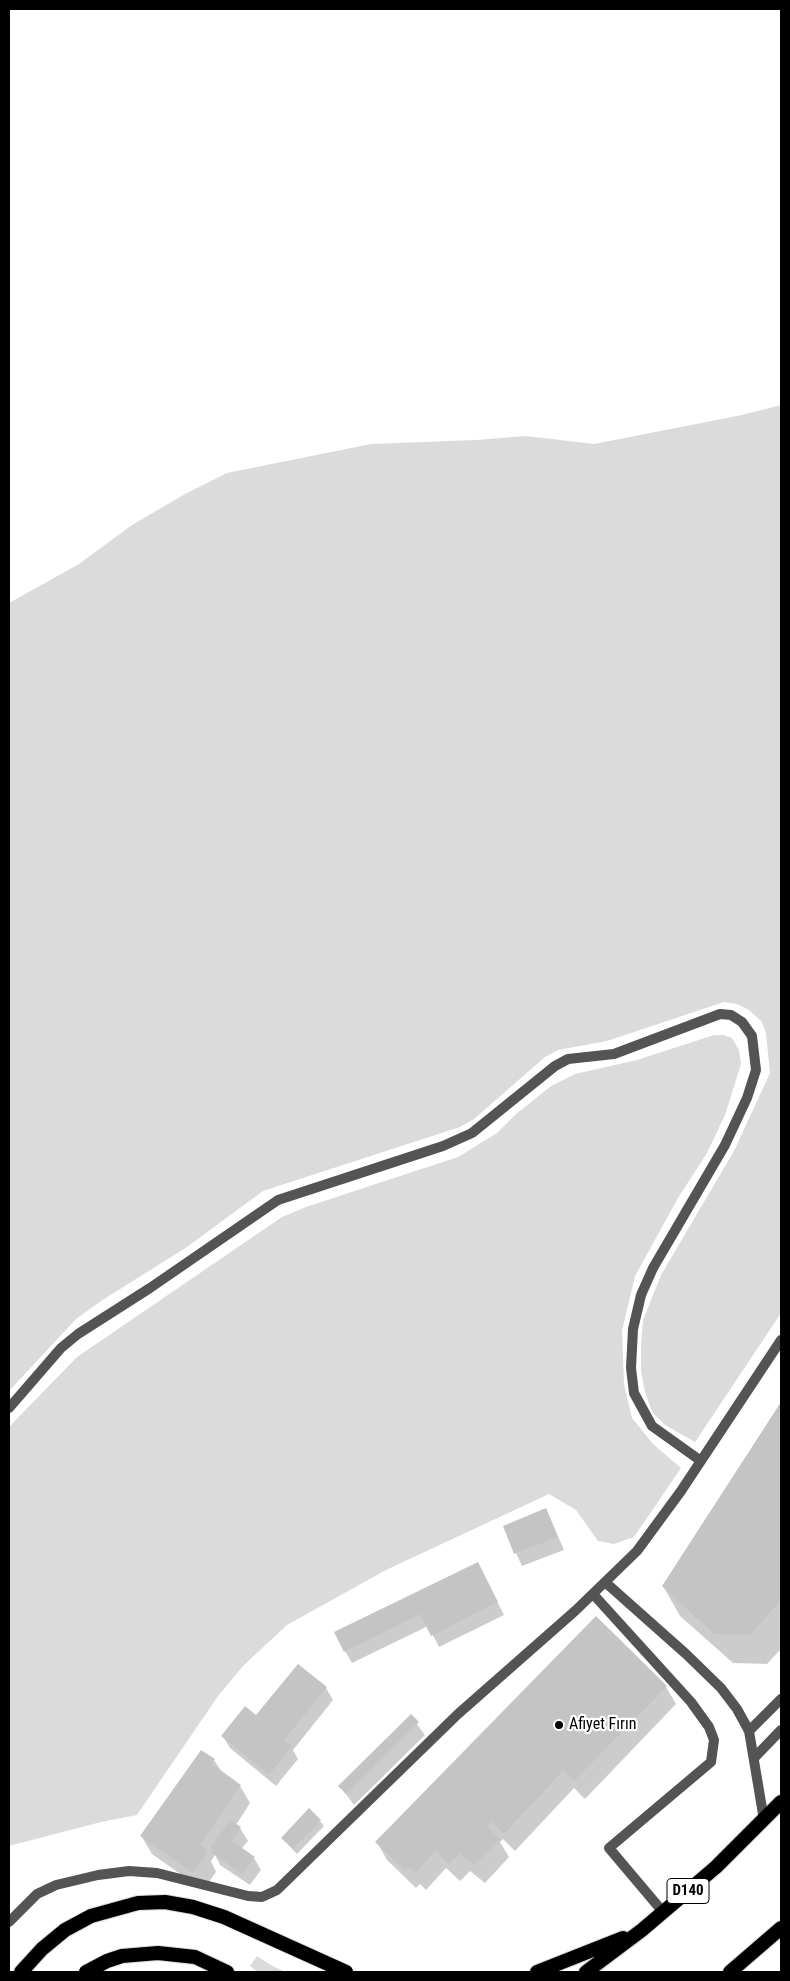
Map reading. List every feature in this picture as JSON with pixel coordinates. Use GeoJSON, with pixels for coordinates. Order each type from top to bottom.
{"type":"FeatureCollection","features":[{"type":"Feature","properties":{"kind":"highway","name":"D140"},"geometry":{"type":"LineString","coordinates":[[586,1972],[642,1930],[716,1867],[781,1802]]}},
{"type":"Feature","properties":{"kind":"highway"},"geometry":{"type":"LineString","coordinates":[[21,1972],[42,1949],[65,1930],[91,1916],[138,1903],[165,1902],[193,1907],[224,1917],[346,1972]]}},
{"type":"Feature","properties":{"kind":"highway"},"geometry":{"type":"LineString","coordinates":[[730,1972],[781,1928]]}},
{"type":"Feature","properties":{"kind":"highway"},"geometry":{"type":"LineString","coordinates":[[537,1972],[642,1930]]}},
{"type":"Feature","properties":{"kind":"highway"},"geometry":{"type":"LineString","coordinates":[[86,1972],[107,1961],[122,1956],[158,1953],[195,1958],[227,1972]]}},
{"type":"Feature","properties":{"kind":"street"},"geometry":{"type":"LineString","coordinates":[[9,1408],[40,1371],[78,1334],[150,1288],[278,1200],[443,1146],[472,1133],[555,1066],[568,1059],[614,1054],[720,1014],[731,1015],[742,1022],[752,1036],[756,1070],[747,1098],[725,1145],[653,1268],[641,1295],[633,1329],[631,1368],[634,1393],[652,1426],[701,1461]]}},
{"type":"Feature","properties":{"kind":"street"},"geometry":{"type":"LineString","coordinates":[[9,1922],[37,1894],[56,1885],[98,1875],[129,1871],[176,1877],[248,1896],[270,1895],[292,1877],[458,1714],[593,1594],[648,1538],[781,1340]]}},
{"type":"Feature","properties":{"kind":"street"},"geometry":{"type":"LineString","coordinates":[[605,1582],[721,1688],[749,1731],[755,1757],[764,1820]]}},
{"type":"Feature","properties":{"kind":"street"},"geometry":{"type":"LineString","coordinates":[[593,1594],[691,1702],[710,1727],[714,1740],[711,1762],[609,1848],[663,1912]]}},
{"type":"Feature","properties":{"kind":"street"},"geometry":{"type":"LineString","coordinates":[[749,1731],[781,1699]]}},
{"type":"Feature","properties":{"kind":"street"},"geometry":{"type":"LineString","coordinates":[[755,1757],[781,1730]]}},
{"type":"Feature","properties":{"kind":"shaded area"},"geometry":{"type":"Polygon","coordinates":[[[781,405],[781,1313],[695,1442],[665,1425],[652,1412],[645,1392],[641,1371],[641,1345],[643,1320],[661,1275],[734,1151],[770,1073],[766,1033],[762,1022],[749,1010],[737,1004],[724,1002],[607,1041],[558,1050],[545,1057],[474,1119],[460,1127],[263,1191],[187,1247],[76,1319],[9,1391],[9,603],[79,564],[132,525],[185,494],[227,473],[371,444],[526,436],[594,444],[742,415],[781,405]]]}},
{"type":"Feature","properties":{"kind":"shaded area"},"geometry":{"type":"Polygon","coordinates":[[[714,1035],[724,1035],[732,1038],[739,1050],[741,1064],[725,1115],[707,1153],[678,1198],[635,1276],[622,1331],[624,1384],[632,1418],[653,1444],[681,1468],[634,1537],[614,1544],[598,1541],[576,1510],[549,1494],[386,1570],[287,1625],[243,1666],[218,1696],[137,1815],[101,1822],[9,1846],[9,1427],[77,1357],[282,1217],[306,1207],[458,1157],[497,1133],[515,1115],[551,1086],[575,1074],[637,1060],[714,1035]]]}},
{"type":"Feature","properties":{"kind":"shaded area"},"geometry":{"type":"Polygon","coordinates":[[[257,1956],[285,1972],[258,1972],[250,1966],[257,1956]]]}},
{"type":"Feature","properties":{"kind":"building"},"geometry":{"type":"Polygon","coordinates":[[[781,1402],[781,1600],[750,1635],[714,1634],[662,1586],[781,1402]]]}},
{"type":"Feature","properties":{"kind":"building"},"geometry":{"type":"Polygon","coordinates":[[[546,1508],[558,1537],[514,1554],[503,1526],[546,1508]]]}},
{"type":"Feature","properties":{"kind":"building"},"geometry":{"type":"Polygon","coordinates":[[[478,1562],[498,1602],[431,1636],[420,1614],[344,1652],[334,1632],[478,1562]]]}},
{"type":"Feature","properties":{"kind":"building","name":"Afiyet Fırın"},"geometry":{"type":"Polygon","coordinates":[[[596,1616],[667,1686],[574,1781],[563,1771],[504,1834],[492,1822],[487,1826],[500,1839],[474,1865],[460,1854],[449,1864],[435,1851],[416,1873],[409,1867],[405,1871],[375,1842],[596,1616]]]}},
{"type":"Feature","properties":{"kind":"building"},"geometry":{"type":"Polygon","coordinates":[[[298,1664],[327,1687],[284,1740],[292,1746],[269,1775],[221,1736],[245,1706],[256,1715],[298,1664]]]}},
{"type":"Feature","properties":{"kind":"building"},"geometry":{"type":"Polygon","coordinates":[[[411,1714],[419,1722],[346,1794],[338,1786],[411,1714]]]}},
{"type":"Feature","properties":{"kind":"building"},"geometry":{"type":"Polygon","coordinates":[[[201,1750],[215,1759],[212,1764],[241,1785],[200,1845],[206,1849],[207,1854],[193,1873],[140,1836],[201,1750]]]}},
{"type":"Feature","properties":{"kind":"building"},"geometry":{"type":"Polygon","coordinates":[[[309,1808],[321,1820],[293,1849],[281,1838],[309,1808]]]}},
{"type":"Feature","properties":{"kind":"building"},"geometry":{"type":"Polygon","coordinates":[[[230,1820],[241,1827],[232,1841],[255,1857],[242,1874],[212,1853],[211,1847],[230,1820]]]}},
{"type":"Feature","properties":{"kind":"place","name":"Afiyet Fırın"},"geometry":{"type":"Point","coordinates":[559,1725]}}]}
